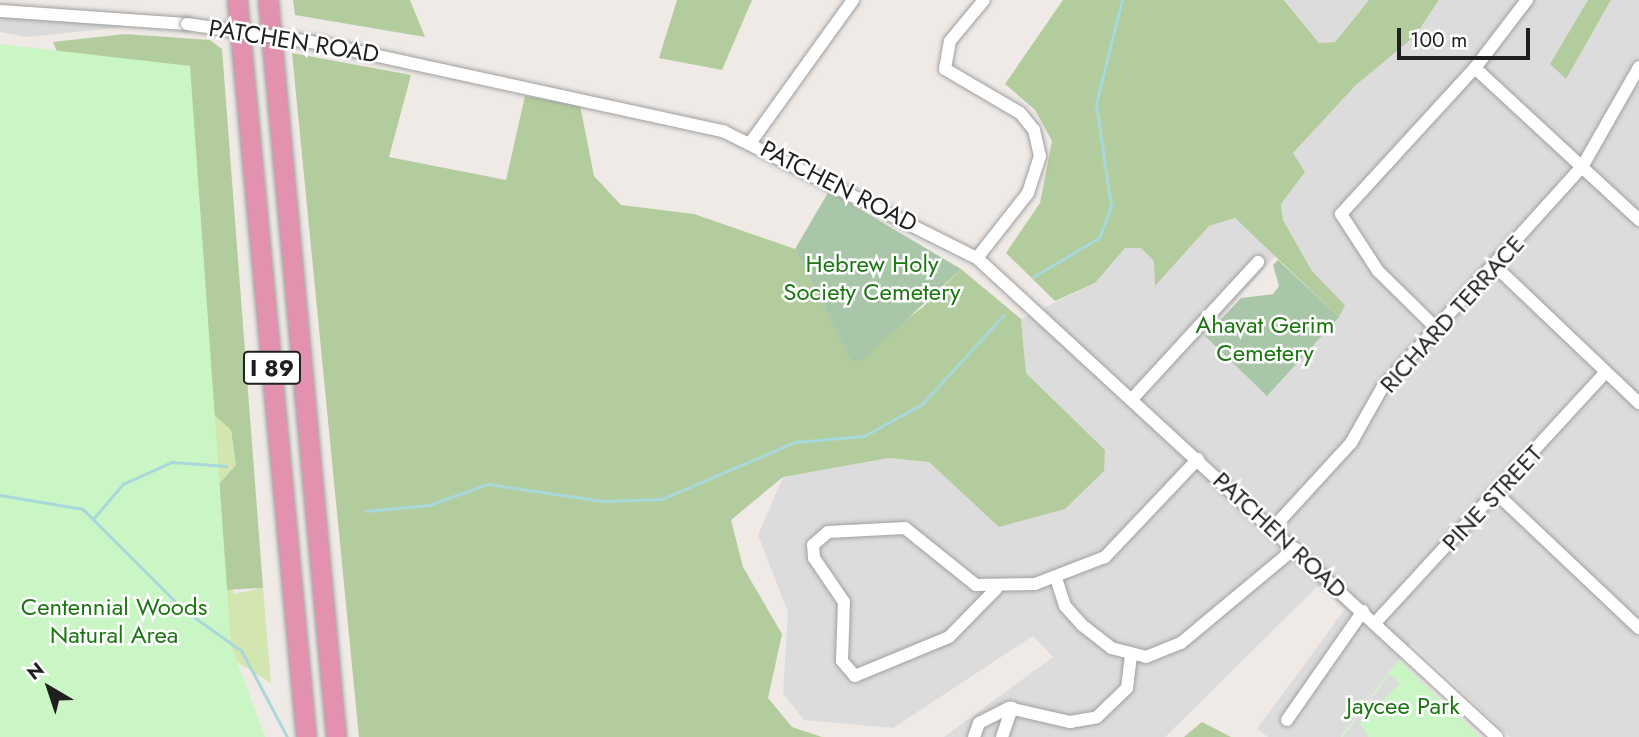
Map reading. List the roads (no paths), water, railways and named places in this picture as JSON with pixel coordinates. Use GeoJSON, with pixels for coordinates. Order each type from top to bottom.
{"type":"FeatureCollection","features":[{"type":"Feature","properties":{"kind":"highway","name":"I 89"},"geometry":{"type":"LineString","coordinates":[[237,0],[306,737]]}},
{"type":"Feature","properties":{"kind":"highway","name":"I 89"},"geometry":{"type":"LineString","coordinates":[[268,0],[336,737]]}},
{"type":"Feature","properties":{"kind":"street"},"geometry":{"type":"LineString","coordinates":[[751,142],[853,0]]}},
{"type":"Feature","properties":{"kind":"street"},"geometry":{"type":"LineString","coordinates":[[977,258],[1028,194],[1040,156],[1034,130],[1020,113],[945,69],[950,41],[985,0]]}},
{"type":"Feature","properties":{"kind":"street"},"geometry":{"type":"LineString","coordinates":[[1437,329],[1378,271],[1341,214],[1475,68],[1527,0]]}},
{"type":"Feature","properties":{"kind":"street","name":"PATCHEN ROAD"},"geometry":{"type":"LineString","coordinates":[[0,10],[18,5],[187,24],[317,43],[678,118],[751,142],[977,258],[1133,398],[1497,737]]}},
{"type":"Feature","properties":{"kind":"street","name":"RICHARD TERRACE"},"geometry":{"type":"LineString","coordinates":[[1273,528],[1351,443],[1382,388],[1582,167],[1639,67]]}},
{"type":"Feature","properties":{"kind":"street"},"geometry":{"type":"LineString","coordinates":[[1475,68],[1639,220]]}},
{"type":"Feature","properties":{"kind":"street"},"geometry":{"type":"LineString","coordinates":[[1133,398],[1258,262]]}},
{"type":"Feature","properties":{"kind":"street"},"geometry":{"type":"LineString","coordinates":[[1495,266],[1639,403]]}},
{"type":"Feature","properties":{"kind":"street","name":"PINE STREET"},"geometry":{"type":"LineString","coordinates":[[1375,623],[1606,372]]}},
{"type":"Feature","properties":{"kind":"street"},"geometry":{"type":"LineString","coordinates":[[996,589],[949,637],[855,676],[842,660],[844,602],[814,558],[813,545],[828,532],[910,530],[959,575],[996,589],[1055,578],[1105,557],[1198,459]]}},
{"type":"Feature","properties":{"kind":"street"},"geometry":{"type":"LineString","coordinates":[[1496,493],[1639,628]]}},
{"type":"Feature","properties":{"kind":"street"},"geometry":{"type":"LineString","coordinates":[[1055,578],[1062,599],[1082,625],[1132,656],[1172,649],[1294,548]]}},
{"type":"Feature","properties":{"kind":"street"},"geometry":{"type":"LineString","coordinates":[[1287,720],[1363,611]]}},
{"type":"Feature","properties":{"kind":"street"},"geometry":{"type":"LineString","coordinates":[[974,737],[986,718],[1012,708],[1070,722],[1097,717],[1123,695],[1132,656]]}},
{"type":"Feature","properties":{"kind":"street"},"geometry":{"type":"LineString","coordinates":[[1002,737],[1012,708]]}},
{"type":"Feature","properties":{"kind":"waterway"},"geometry":{"type":"LineString","coordinates":[[1033,277],[1099,238],[1111,207],[1096,104],[1122,0]]}},
{"type":"Feature","properties":{"kind":"waterway"},"geometry":{"type":"LineString","coordinates":[[366,511],[429,505],[488,484],[603,501],[662,499],[795,442],[864,436],[922,404],[1003,316]]}},
{"type":"Feature","properties":{"kind":"waterway"},"geometry":{"type":"LineString","coordinates":[[93,519],[123,484],[172,462],[226,466]]}},
{"type":"Feature","properties":{"kind":"waterway"},"geometry":{"type":"LineString","coordinates":[[0,495],[83,509],[183,609],[242,651],[287,736]]}},
{"type":"Feature","properties":{"kind":"park label","name":"Hebrew Holy Society Cemetery"},"geometry":{"type":"Point","coordinates":[872,278]}},
{"type":"Feature","properties":{"kind":"park label","name":"Ahavat Gerim Cemetery"},"geometry":{"type":"Point","coordinates":[1265,339]}},
{"type":"Feature","properties":{"kind":"park label","name":"Centennial Woods Natural Area"},"geometry":{"type":"Point","coordinates":[114,621]}},
{"type":"Feature","properties":{"kind":"park label","name":"Jaycee Park"},"geometry":{"type":"Point","coordinates":[1403,706]}}]}
